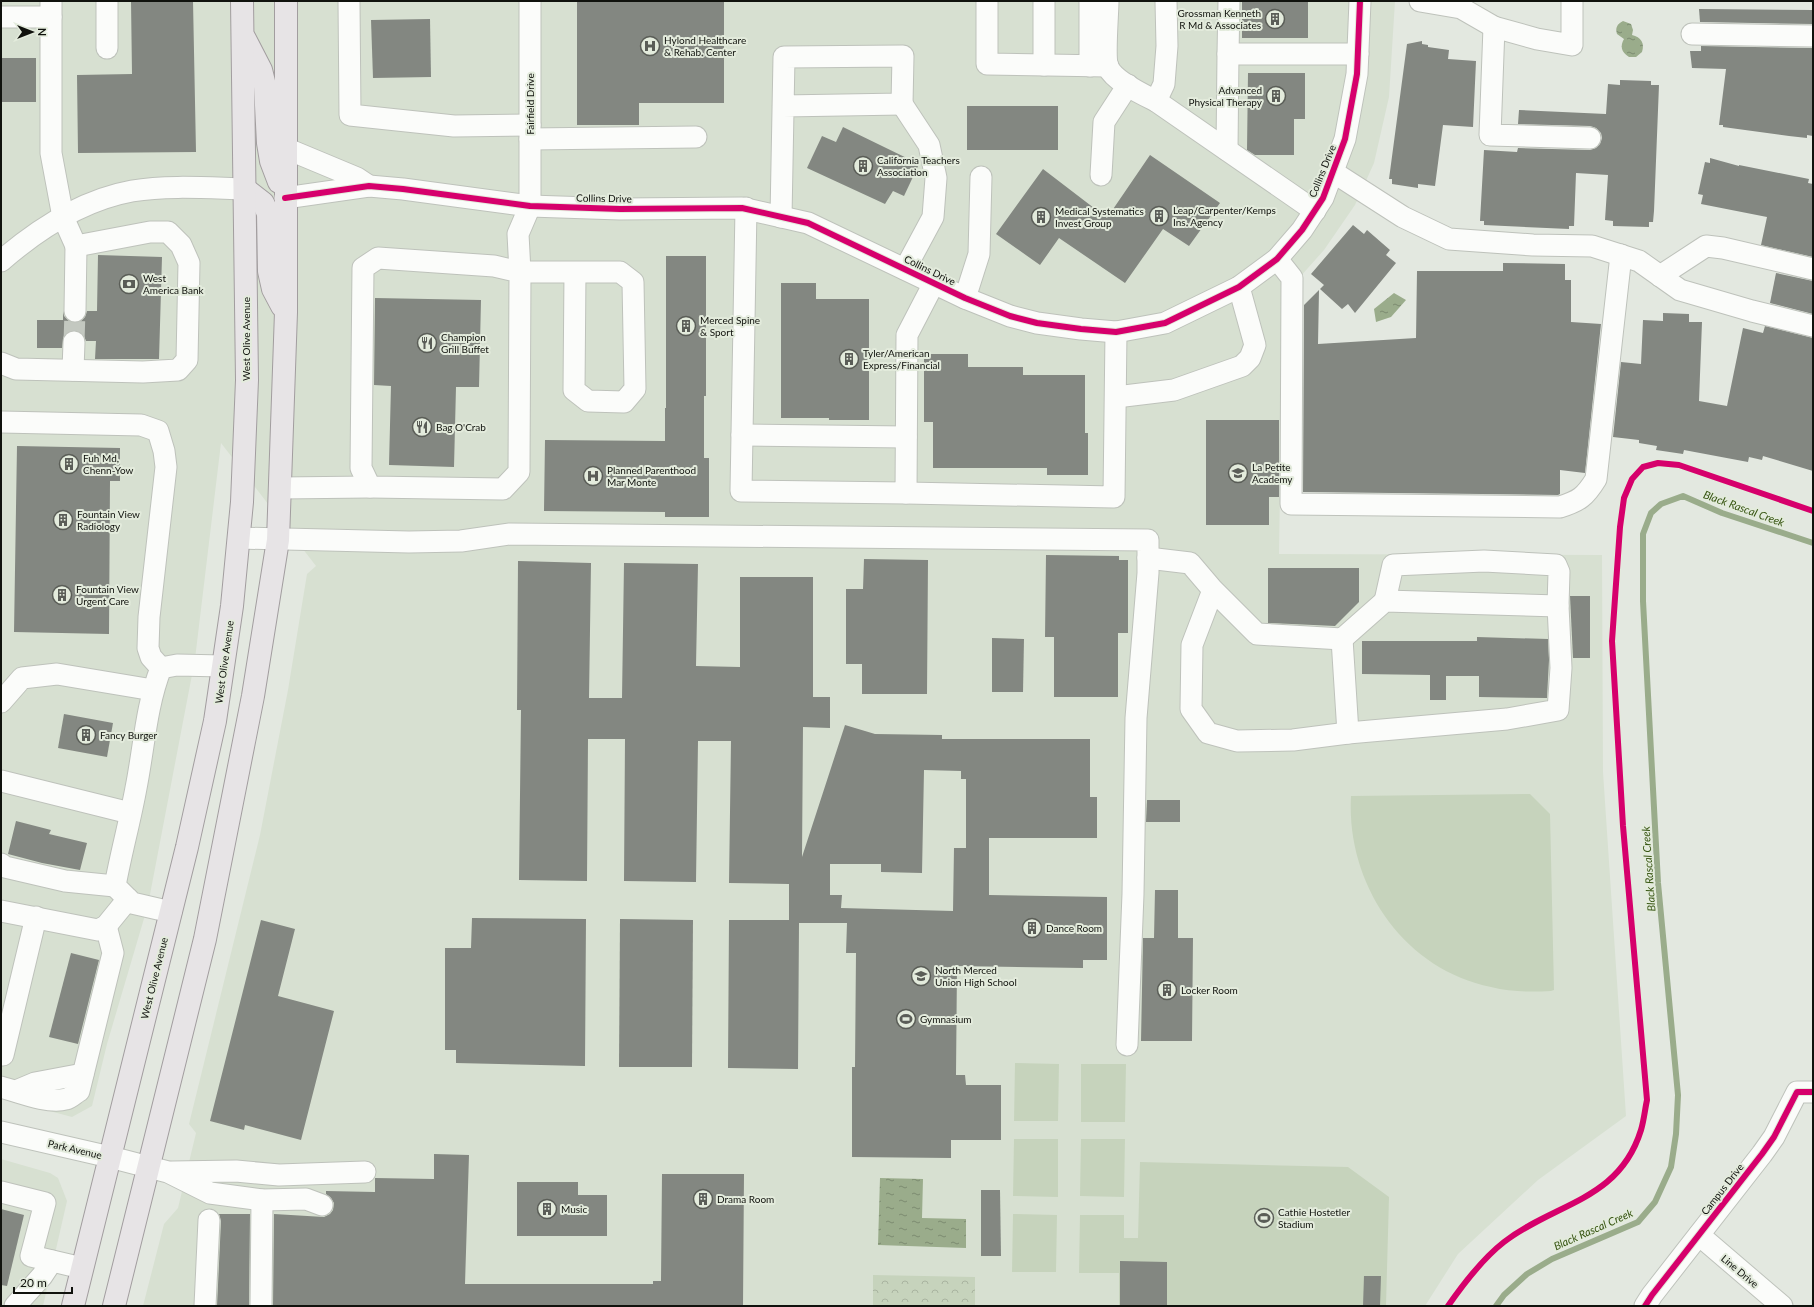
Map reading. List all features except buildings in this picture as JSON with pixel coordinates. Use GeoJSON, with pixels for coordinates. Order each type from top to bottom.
{"type":"FeatureCollection","features":[{"type":"Feature","properties":{"kind":"main road","name":"West Olive Avenue"},"geometry":{"type":"LineString","coordinates":[[73,1306],[171,912],[215,721],[223,666],[239,538],[247,380],[242,1]]}},
{"type":"Feature","properties":{"kind":"main road"},"geometry":{"type":"LineString","coordinates":[[114,1306],[158,1169],[253,696],[278,540],[286,312],[286,1]]}},
{"type":"Feature","properties":{"kind":"main road"},"geometry":{"type":"LineString","coordinates":[[242,34],[262,70],[265,86],[271,161],[285,198]]}},
{"type":"Feature","properties":{"kind":"main road"},"geometry":{"type":"LineString","coordinates":[[245,189],[263,203],[268,213],[269,271],[273,289],[286,312]]}},
{"type":"Feature","properties":{"kind":"street"},"geometry":{"type":"LineString","coordinates":[[107,1],[107,48]]}},
{"type":"Feature","properties":{"kind":"street"},"geometry":{"type":"LineString","coordinates":[[349,1],[350,115],[530,132],[696,137]]}},
{"type":"Feature","properties":{"kind":"street","name":"Fairfield Drive"},"geometry":{"type":"LineString","coordinates":[[530,1],[530,206]]}},
{"type":"Feature","properties":{"kind":"street"},"geometry":{"type":"LineString","coordinates":[[987,1],[987,64],[1099,66],[1139,93],[1156,100],[1315,211]]}},
{"type":"Feature","properties":{"kind":"street"},"geometry":{"type":"LineString","coordinates":[[1044,1],[1044,66]]}},
{"type":"Feature","properties":{"kind":"street"},"geometry":{"type":"LineString","coordinates":[[1090,1],[1099,66]]}},
{"type":"Feature","properties":{"kind":"street"},"geometry":{"type":"LineString","coordinates":[[1099,66],[1108,1]]}},
{"type":"Feature","properties":{"kind":"street"},"geometry":{"type":"LineString","coordinates":[[1156,100],[1164,84],[1167,46],[1166,1]]}},
{"type":"Feature","properties":{"kind":"street"},"geometry":{"type":"LineString","coordinates":[[1227,150],[1229,1]]}},
{"type":"Feature","properties":{"kind":"street","name":"Collins Drive"},"geometry":{"type":"LineString","coordinates":[[285,198],[369,186],[530,206],[620,209],[746,208],[808,223],[964,298],[1010,316],[1037,323],[1116,332],[1165,323],[1239,287],[1277,259],[1302,230],[1323,198],[1345,140],[1357,74],[1360,1]]}},
{"type":"Feature","properties":{"kind":"street"},"geometry":{"type":"LineString","coordinates":[[1420,1],[1461,8],[1494,27],[1537,39],[1572,45],[1572,1]]}},
{"type":"Feature","properties":{"kind":"street"},"geometry":{"type":"LineString","coordinates":[[1,17],[51,9],[51,153],[63,217],[76,246],[75,311]]}},
{"type":"Feature","properties":{"kind":"street"},"geometry":{"type":"LineString","coordinates":[[1494,27],[1490,135],[1590,138]]}},
{"type":"Feature","properties":{"kind":"street"},"geometry":{"type":"LineString","coordinates":[[1692,34],[1813,36]]}},
{"type":"Feature","properties":{"kind":"street"},"geometry":{"type":"LineString","coordinates":[[1228,54],[1358,54]]}},
{"type":"Feature","properties":{"kind":"street"},"geometry":{"type":"LineString","coordinates":[[780,217],[784,57],[903,56],[902,104],[929,145],[936,178],[933,217],[904,269]]}},
{"type":"Feature","properties":{"kind":"street"},"geometry":{"type":"LineString","coordinates":[[1101,175],[1104,122],[1128,85]]}},
{"type":"Feature","properties":{"kind":"street"},"geometry":{"type":"LineString","coordinates":[[783,106],[902,104]]}},
{"type":"Feature","properties":{"kind":"street","name":"Collins Drive"},"geometry":{"type":"LineString","coordinates":[[285,148],[357,178],[369,186]]}},
{"type":"Feature","properties":{"kind":"street"},"geometry":{"type":"LineString","coordinates":[[1332,172],[1403,217],[1449,239],[1533,245],[1592,246],[1639,261],[1680,290],[1752,311],[1813,326]]}},
{"type":"Feature","properties":{"kind":"street"},"geometry":{"type":"LineString","coordinates":[[964,298],[979,254],[981,177]]}},
{"type":"Feature","properties":{"kind":"street"},"geometry":{"type":"LineString","coordinates":[[1,261],[23,242],[63,217],[92,203],[131,192],[183,187],[245,189]]}},
{"type":"Feature","properties":{"kind":"street"},"geometry":{"type":"LineString","coordinates":[[280,488],[503,488],[519,472],[520,272],[518,234],[530,206]]}},
{"type":"Feature","properties":{"kind":"street"},"geometry":{"type":"LineString","coordinates":[[746,208],[742,491],[1114,497],[1116,332]]}},
{"type":"Feature","properties":{"kind":"street"},"geometry":{"type":"LineString","coordinates":[[1,363],[16,369],[143,372],[178,370],[187,360],[189,264],[181,245],[168,232],[150,232],[76,246]]}},
{"type":"Feature","properties":{"kind":"street"},"geometry":{"type":"LineString","coordinates":[[1660,276],[1706,246],[1724,248],[1813,269]]}},
{"type":"Feature","properties":{"kind":"street"},"geometry":{"type":"LineString","coordinates":[[1277,259],[1292,278],[1291,504],[1560,507],[1577,502],[1588,493],[1596,479],[1621,256]]}},
{"type":"Feature","properties":{"kind":"street"},"geometry":{"type":"LineString","coordinates":[[370,487],[361,468],[363,268],[378,258],[494,266],[520,272],[575,272],[620,272],[633,282],[635,388],[624,402],[588,401],[574,390],[575,272]]}},
{"type":"Feature","properties":{"kind":"street"},"geometry":{"type":"LineString","coordinates":[[906,493],[907,335],[934,283]]}},
{"type":"Feature","properties":{"kind":"street"},"geometry":{"type":"LineString","coordinates":[[1116,397],[1174,390],[1242,366],[1250,358],[1255,345],[1239,287]]}},
{"type":"Feature","properties":{"kind":"street"},"geometry":{"type":"LineString","coordinates":[[73,370],[74,342]]}},
{"type":"Feature","properties":{"kind":"street"},"geometry":{"type":"LineString","coordinates":[[1,422],[141,425],[158,430],[164,451],[166,467],[149,617],[148,648],[151,657],[161,668]]}},
{"type":"Feature","properties":{"kind":"street"},"geometry":{"type":"LineString","coordinates":[[742,435],[906,437]]}},
{"type":"Feature","properties":{"kind":"street"},"geometry":{"type":"LineString","coordinates":[[239,538],[432,542],[461,541],[510,534],[1148,540],[1148,558],[1136,718],[1133,894],[1127,1045]]}},
{"type":"Feature","properties":{"kind":"street"},"geometry":{"type":"LineString","coordinates":[[1148,558],[1190,563],[1213,590],[1257,634],[1342,639],[1385,602],[1393,565],[1484,562],[1556,565],[1560,572],[1558,606],[1561,668],[1558,710],[1506,719],[1348,733],[1293,740],[1237,741],[1208,733],[1191,709],[1192,645],[1213,590]]}},
{"type":"Feature","properties":{"kind":"street"},"geometry":{"type":"LineString","coordinates":[[1385,602],[1558,606]]}},
{"type":"Feature","properties":{"kind":"street"},"geometry":{"type":"LineString","coordinates":[[1342,639],[1348,733]]}},
{"type":"Feature","properties":{"kind":"street"},"geometry":{"type":"LineString","coordinates":[[161,668],[177,665],[223,666]]}},
{"type":"Feature","properties":{"kind":"street"},"geometry":{"type":"LineString","coordinates":[[9,1089],[43,1099],[67,1099],[79,1090],[113,953],[106,926],[121,893],[130,813],[153,690],[161,668]]}},
{"type":"Feature","properties":{"kind":"street"},"geometry":{"type":"LineString","coordinates":[[1,702],[22,678],[57,674],[153,690]]}},
{"type":"Feature","properties":{"kind":"street"},"geometry":{"type":"LineString","coordinates":[[1,780],[130,813]]}},
{"type":"Feature","properties":{"kind":"street"},"geometry":{"type":"LineString","coordinates":[[1,864],[5,867],[121,893],[132,903],[171,912]]}},
{"type":"Feature","properties":{"kind":"street"},"geometry":{"type":"LineString","coordinates":[[1,912],[36,917],[98,930],[106,926]]}},
{"type":"Feature","properties":{"kind":"street"},"geometry":{"type":"LineString","coordinates":[[1,1055],[3,1055],[36,917]]}},
{"type":"Feature","properties":{"kind":"street","name":"Campus Drive"},"geometry":{"type":"LineString","coordinates":[[1645,1306],[1766,1148],[1797,1092],[1813,1092]]}},
{"type":"Feature","properties":{"kind":"street","name":"Park Avenue"},"geometry":{"type":"LineString","coordinates":[[1,1132],[110,1156],[158,1169]]}},
{"type":"Feature","properties":{"kind":"street"},"geometry":{"type":"LineString","coordinates":[[158,1169],[236,1171],[279,1175],[365,1172]]}},
{"type":"Feature","properties":{"kind":"street"},"geometry":{"type":"LineString","coordinates":[[158,1169],[210,1193],[262,1200],[306,1199],[322,1205]]}},
{"type":"Feature","properties":{"kind":"street"},"geometry":{"type":"LineString","coordinates":[[1,1192],[45,1203],[31,1256],[82,1268]]}},
{"type":"Feature","properties":{"kind":"street"},"geometry":{"type":"LineString","coordinates":[[261,1306],[262,1200]]}},
{"type":"Feature","properties":{"kind":"street"},"geometry":{"type":"LineString","coordinates":[[205,1306],[208,1220]]}},
{"type":"Feature","properties":{"kind":"street","name":"Line Drive"},"geometry":{"type":"LineString","coordinates":[[1699,1235],[1782,1306]]}},
{"type":"Feature","properties":{"kind":"street"},"geometry":{"type":"LineString","coordinates":[[15,1306],[42,1276],[52,1261]]}},
{"type":"Feature","properties":{"kind":"shaded area"},"geometry":{"type":"Polygon","coordinates":[[[1,1],[1395,1],[1389,97],[1374,163],[1355,205],[1324,250],[1283,296],[1279,554],[1602,555],[1603,772],[1626,1116],[1538,1180],[1458,1254],[1425,1306],[143,1306],[164,1224],[178,1208],[196,1133],[189,1124],[260,835],[288,690],[307,574],[316,566],[221,443],[195,659],[148,905],[107,1044],[92,1106],[72,1117],[1,1098],[1,1]]]}},
{"type":"Feature","properties":{"kind":"shaded area"},"geometry":{"type":"Polygon","coordinates":[[[1,1159],[50,1173],[58,1178],[67,1201],[43,1306],[1,1306],[1,1159]]]}},
{"type":"Feature","properties":{"kind":"green space"},"geometry":{"type":"Polygon","coordinates":[[[1530,794],[1550,814],[1554,990],[1551,991],[1536,992],[1506,990],[1491,987],[1460,977],[1431,962],[1407,942],[1386,918],[1370,890],[1358,860],[1352,829],[1351,796],[1530,794]]]}},
{"type":"Feature","properties":{"kind":"green space"},"geometry":{"type":"Polygon","coordinates":[[[1015,1063],[1059,1064],[1058,1121],[1014,1121],[1015,1063]]]}},
{"type":"Feature","properties":{"kind":"green space"},"geometry":{"type":"Polygon","coordinates":[[[1081,1064],[1126,1064],[1125,1122],[1081,1122],[1081,1064]]]}},
{"type":"Feature","properties":{"kind":"green space"},"geometry":{"type":"Polygon","coordinates":[[[1014,1139],[1058,1139],[1058,1197],[1013,1196],[1014,1139]]]}},
{"type":"Feature","properties":{"kind":"green space"},"geometry":{"type":"Polygon","coordinates":[[[1081,1139],[1125,1139],[1124,1197],[1080,1196],[1081,1139]]]}},
{"type":"Feature","properties":{"kind":"green space","name":"Cathie Hostetler Stadium"},"geometry":{"type":"Polygon","coordinates":[[[1140,1162],[1348,1167],[1389,1197],[1386,1306],[1119,1306],[1119,1273],[1079,1273],[1080,1215],[1124,1215],[1124,1238],[1138,1238],[1140,1162]]]}},
{"type":"Feature","properties":{"kind":"green space"},"geometry":{"type":"Polygon","coordinates":[[[1013,1214],[1057,1215],[1056,1272],[1012,1272],[1013,1214]]]}},
{"type":"Feature","properties":{"kind":"green space"},"geometry":{"type":"Polygon","coordinates":[[[873,1275],[975,1277],[975,1306],[873,1306],[873,1275]]]}},
{"type":"Feature","properties":{"kind":"water"},"geometry":{"type":"Polygon","coordinates":[[[1623,21],[1631,24],[1633,30],[1632,35],[1640,39],[1643,43],[1642,52],[1636,57],[1629,57],[1622,49],[1624,39],[1617,34],[1616,28],[1619,23],[1623,21]]]}},
{"type":"Feature","properties":{"kind":"water"},"geometry":{"type":"Polygon","coordinates":[[[1394,293],[1406,300],[1391,317],[1376,322],[1374,309],[1394,293]]]}},
{"type":"Feature","properties":{"kind":"water"},"geometry":{"type":"Polygon","coordinates":[[[880,1178],[923,1179],[922,1218],[966,1219],[966,1248],[878,1245],[880,1178]]]}},
{"type":"Feature","properties":{"kind":"waterway","name":"Black Rascal Creek"},"geometry":{"type":"LineString","coordinates":[[1496,1306],[1504,1295],[1527,1274],[1552,1259],[1638,1222],[1655,1202],[1671,1167],[1676,1134],[1678,1095],[1658,883],[1643,601],[1643,534],[1651,513],[1661,504],[1683,496],[1722,513],[1813,543]]}},
{"type":"Feature","properties":{"kind":"tunnel"},"geometry":{"type":"LineString","coordinates":[[74,342],[75,311]]}},
{"type":"Feature","properties":{"kind":"cycle path"},"geometry":{"type":"LineString","coordinates":[[285,198],[369,186],[403,189],[530,206],[620,209],[742,208],[808,223],[965,298],[1010,316],[1037,323],[1116,332],[1165,323],[1239,287],[1277,259],[1302,230],[1323,198],[1345,139],[1357,74],[1360,1]]}},
{"type":"Feature","properties":{"kind":"cycle path"},"geometry":{"type":"LineString","coordinates":[[1448,1306],[1474,1272],[1488,1256],[1504,1242],[1524,1229],[1584,1198],[1602,1186],[1618,1172],[1631,1154],[1643,1122],[1647,1100],[1623,826],[1612,641],[1620,527],[1624,498],[1632,479],[1643,467],[1658,463],[1679,465],[1813,511]]}},
{"type":"Feature","properties":{"kind":"cycle path"},"geometry":{"type":"LineString","coordinates":[[1645,1306],[1762,1154],[1774,1137],[1797,1092],[1813,1092]]}},
{"type":"Feature","properties":{"kind":"place","name":"Grossman Kenneth R Md & Associates"},"geometry":{"type":"Point","coordinates":[1275,19]}},
{"type":"Feature","properties":{"kind":"place","name":"Hylond Healthcare & Rehab. Center"},"geometry":{"type":"Point","coordinates":[650,46]}},
{"type":"Feature","properties":{"kind":"place","name":"Advanced Physical Therapy"},"geometry":{"type":"Point","coordinates":[1276,96]}},
{"type":"Feature","properties":{"kind":"place","name":"California Teachers Association"},"geometry":{"type":"Point","coordinates":[863,166]}},
{"type":"Feature","properties":{"kind":"place","name":"Leap/Carpenter/Kemps Ins. Agency"},"geometry":{"type":"Point","coordinates":[1159,216]}},
{"type":"Feature","properties":{"kind":"place","name":"Medical Systematics Invest Group"},"geometry":{"type":"Point","coordinates":[1041,217]}},
{"type":"Feature","properties":{"kind":"place","name":"West America Bank"},"geometry":{"type":"Point","coordinates":[129,284]}},
{"type":"Feature","properties":{"kind":"place","name":"Merced Spine & Sport"},"geometry":{"type":"Point","coordinates":[686,326]}},
{"type":"Feature","properties":{"kind":"place","name":"Champion Grill Buffet"},"geometry":{"type":"Point","coordinates":[427,343]}},
{"type":"Feature","properties":{"kind":"place","name":"Tyler/American Express/Financial"},"geometry":{"type":"Point","coordinates":[849,359]}},
{"type":"Feature","properties":{"kind":"place","name":"Bag O'Crab"},"geometry":{"type":"Point","coordinates":[422,427]}},
{"type":"Feature","properties":{"kind":"place","name":"Fuh Md, Chenn-Yow"},"geometry":{"type":"Point","coordinates":[69,464]}},
{"type":"Feature","properties":{"kind":"place","name":"La Petite Academy"},"geometry":{"type":"Point","coordinates":[1238,473]}},
{"type":"Feature","properties":{"kind":"place","name":"Planned Parenthood Mar Monte"},"geometry":{"type":"Point","coordinates":[593,476]}},
{"type":"Feature","properties":{"kind":"place","name":"Fountain View Radiology"},"geometry":{"type":"Point","coordinates":[63,520]}},
{"type":"Feature","properties":{"kind":"place","name":"Fountain View Urgent Care"},"geometry":{"type":"Point","coordinates":[62,595]}},
{"type":"Feature","properties":{"kind":"place","name":"Fancy Burger"},"geometry":{"type":"Point","coordinates":[86,735]}},
{"type":"Feature","properties":{"kind":"place","name":"Dance Room"},"geometry":{"type":"Point","coordinates":[1032,928]}},
{"type":"Feature","properties":{"kind":"place","name":"North Merced Union High School"},"geometry":{"type":"Point","coordinates":[921,976]}},
{"type":"Feature","properties":{"kind":"place","name":"Locker Room"},"geometry":{"type":"Point","coordinates":[1167,990]}},
{"type":"Feature","properties":{"kind":"place","name":"Gymnasium"},"geometry":{"type":"Point","coordinates":[906,1019]}},
{"type":"Feature","properties":{"kind":"place","name":"Drama Room"},"geometry":{"type":"Point","coordinates":[703,1199]}},
{"type":"Feature","properties":{"kind":"place","name":"Music"},"geometry":{"type":"Point","coordinates":[547,1209]}},
{"type":"Feature","properties":{"kind":"place","name":"Cathie Hostetler Stadium"},"geometry":{"type":"Point","coordinates":[1264,1218]}}]}
